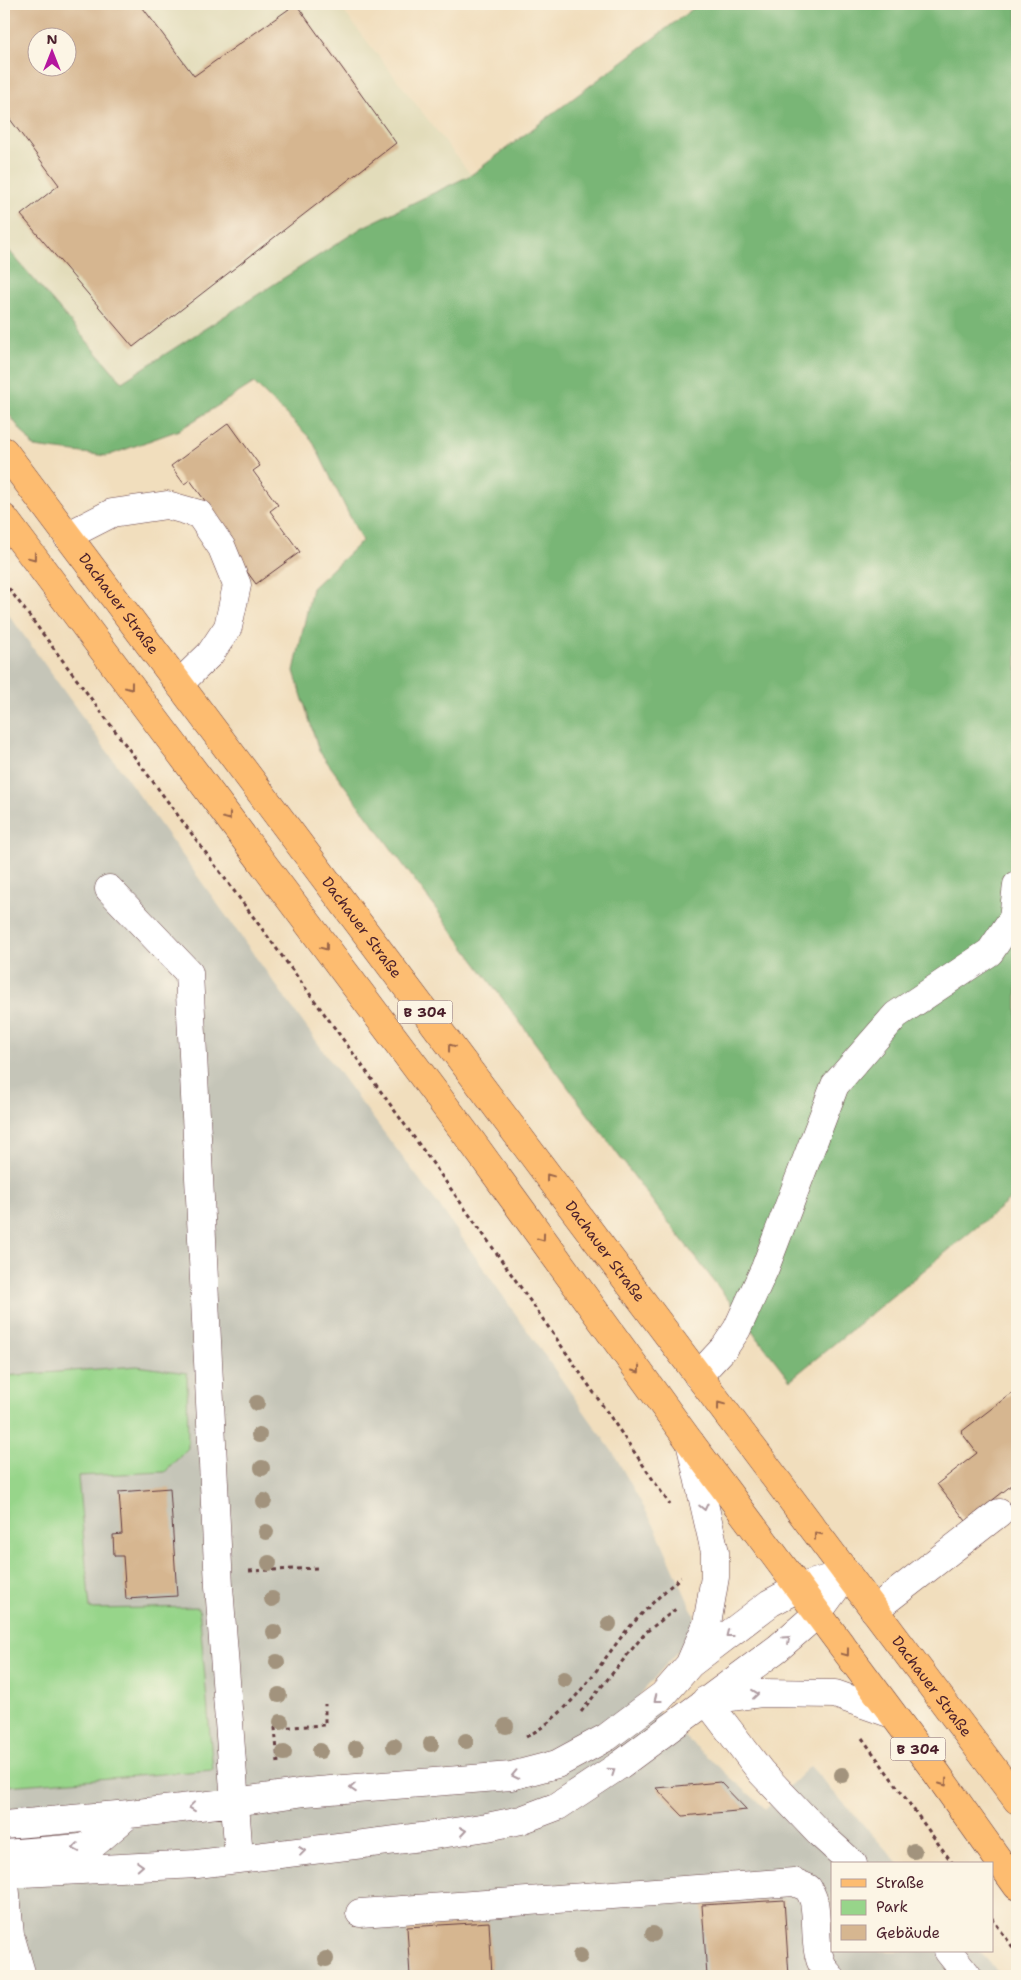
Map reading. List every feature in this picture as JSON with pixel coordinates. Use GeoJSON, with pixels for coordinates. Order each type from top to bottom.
{"type":"FeatureCollection","features":[{"type":"Feature","properties":{"kind":"main road","name":"Dachauer Straße"},"geometry":{"type":"LineString","coordinates":[[4,451],[1017,1800]]}},
{"type":"Feature","properties":{"kind":"main road","name":"B 304"},"geometry":{"type":"LineString","coordinates":[[4,518],[472,1142],[1017,1886]]}},
{"type":"Feature","properties":{"kind":"street"},"geometry":{"type":"LineString","coordinates":[[67,536],[112,513],[167,505],[199,514],[222,548],[237,585],[228,626],[210,654],[179,684]]}},
{"type":"Feature","properties":{"kind":"street"},"geometry":{"type":"LineString","coordinates":[[698,1376],[725,1347],[737,1329],[765,1268],[835,1085],[896,1015],[990,952],[1012,918],[1017,885]]}},
{"type":"Feature","properties":{"kind":"street"},"geometry":{"type":"LineString","coordinates":[[109,889],[189,973],[219,1572],[239,1858]]}},
{"type":"Feature","properties":{"kind":"street"},"geometry":{"type":"LineString","coordinates":[[690,1442],[715,1552],[714,1577],[707,1624],[690,1664]]}},
{"type":"Feature","properties":{"kind":"street"},"geometry":{"type":"LineString","coordinates":[[874,1610],[999,1513]]}},
{"type":"Feature","properties":{"kind":"street"},"geometry":{"type":"LineString","coordinates":[[9,1824],[129,1814],[305,1792],[511,1776],[557,1764],[607,1737],[662,1695],[690,1664],[770,1603],[798,1588],[847,1573]]}},
{"type":"Feature","properties":{"kind":"street"},"geometry":{"type":"LineString","coordinates":[[22,1976],[10,1935],[4,1874],[197,1864],[431,1835],[520,1820],[558,1806],[620,1765],[778,1648],[817,1614],[847,1573]]}},
{"type":"Feature","properties":{"kind":"street"},"geometry":{"type":"LineString","coordinates":[[706,1700],[761,1693],[835,1694],[892,1714]]}},
{"type":"Feature","properties":{"kind":"street"},"geometry":{"type":"LineString","coordinates":[[706,1700],[761,1772],[819,1833],[851,1862]]}},
{"type":"Feature","properties":{"kind":"street"},"geometry":{"type":"LineString","coordinates":[[4,1854],[80,1848],[95,1842],[129,1814]]}},
{"type":"Feature","properties":{"kind":"street"},"geometry":{"type":"LineString","coordinates":[[360,1913],[794,1882],[808,1888],[814,1901],[817,1950],[825,1971],[830,1976]]}},
{"type":"Feature","properties":{"kind":"street"},"geometry":{"type":"LineString","coordinates":[[949,1952],[968,1976]]}},
{"type":"Feature","properties":{"kind":"path"},"geometry":{"type":"LineString","coordinates":[[4,582],[330,1020],[464,1205],[670,1506]]}},
{"type":"Feature","properties":{"kind":"path"},"geometry":{"type":"LineString","coordinates":[[219,1572],[319,1568]]}},
{"type":"Feature","properties":{"kind":"path"},"geometry":{"type":"LineString","coordinates":[[523,1738],[549,1722],[570,1703],[636,1620],[684,1575]]}},
{"type":"Feature","properties":{"kind":"path"},"geometry":{"type":"LineString","coordinates":[[577,1714],[585,1709],[646,1632],[679,1607]]}},
{"type":"Feature","properties":{"kind":"path"},"geometry":{"type":"LineString","coordinates":[[278,1768],[274,1728],[325,1726],[325,1704]]}},
{"type":"Feature","properties":{"kind":"path"},"geometry":{"type":"LineString","coordinates":[[994,1921],[1017,1953]]}},
{"type":"Feature","properties":{"kind":"shaded area"},"geometry":{"type":"Polygon","coordinates":[[[4,4],[338,4],[471,175],[363,227],[122,382],[4,244],[4,4]]]}},
{"type":"Feature","properties":{"kind":"shaded area"},"geometry":{"type":"Polygon","coordinates":[[[4,608],[348,1085],[441,1208],[614,1454],[656,1529],[699,1626],[639,1696],[766,1809],[810,1766],[897,1862],[831,1862],[831,1952],[980,1952],[1002,1976],[4,1976],[4,608]]]}},
{"type":"Feature","properties":{"kind":"green space"},"geometry":{"type":"Polygon","coordinates":[[[699,4],[1017,4],[1017,1194],[790,1380],[656,1206],[319,751],[294,671],[312,588],[362,541],[312,440],[254,383],[179,430],[107,456],[34,447],[4,408],[4,247],[6,247],[122,382],[363,227],[471,175],[699,4]]]}},
{"type":"Feature","properties":{"kind":"green space"},"geometry":{"type":"Polygon","coordinates":[[[137,1366],[187,1373],[188,1448],[165,1472],[78,1476],[90,1609],[199,1607],[213,1770],[6,1786],[4,1782],[4,1376],[137,1366]]]}},
{"type":"Feature","properties":{"kind":"building"},"geometry":{"type":"Polygon","coordinates":[[[4,4],[140,4],[194,76],[296,4],[396,143],[133,347],[21,215],[59,185],[4,111],[4,4]]]}},
{"type":"Feature","properties":{"kind":"building"},"geometry":{"type":"Polygon","coordinates":[[[229,423],[260,466],[253,471],[278,505],[270,511],[300,552],[256,584],[226,543],[232,538],[190,480],[184,484],[171,466],[229,423]]]}},
{"type":"Feature","properties":{"kind":"building"},"geometry":{"type":"Polygon","coordinates":[[[1017,1389],[1017,1481],[966,1521],[937,1484],[977,1453],[961,1432],[1017,1389]]]}},
{"type":"Feature","properties":{"kind":"building"},"geometry":{"type":"Polygon","coordinates":[[[170,1488],[177,1596],[126,1599],[123,1556],[114,1556],[113,1535],[122,1534],[119,1492],[170,1488]]]}},
{"type":"Feature","properties":{"kind":"building"},"geometry":{"type":"Polygon","coordinates":[[[720,1782],[747,1810],[683,1816],[656,1788],[720,1782]]]}},
{"type":"Feature","properties":{"kind":"building"},"geometry":{"type":"Polygon","coordinates":[[[784,1900],[789,1976],[707,1976],[702,1905],[784,1900]]]}},
{"type":"Feature","properties":{"kind":"building"},"geometry":{"type":"Polygon","coordinates":[[[489,1922],[492,1976],[410,1976],[407,1927],[489,1922]]]}}]}
